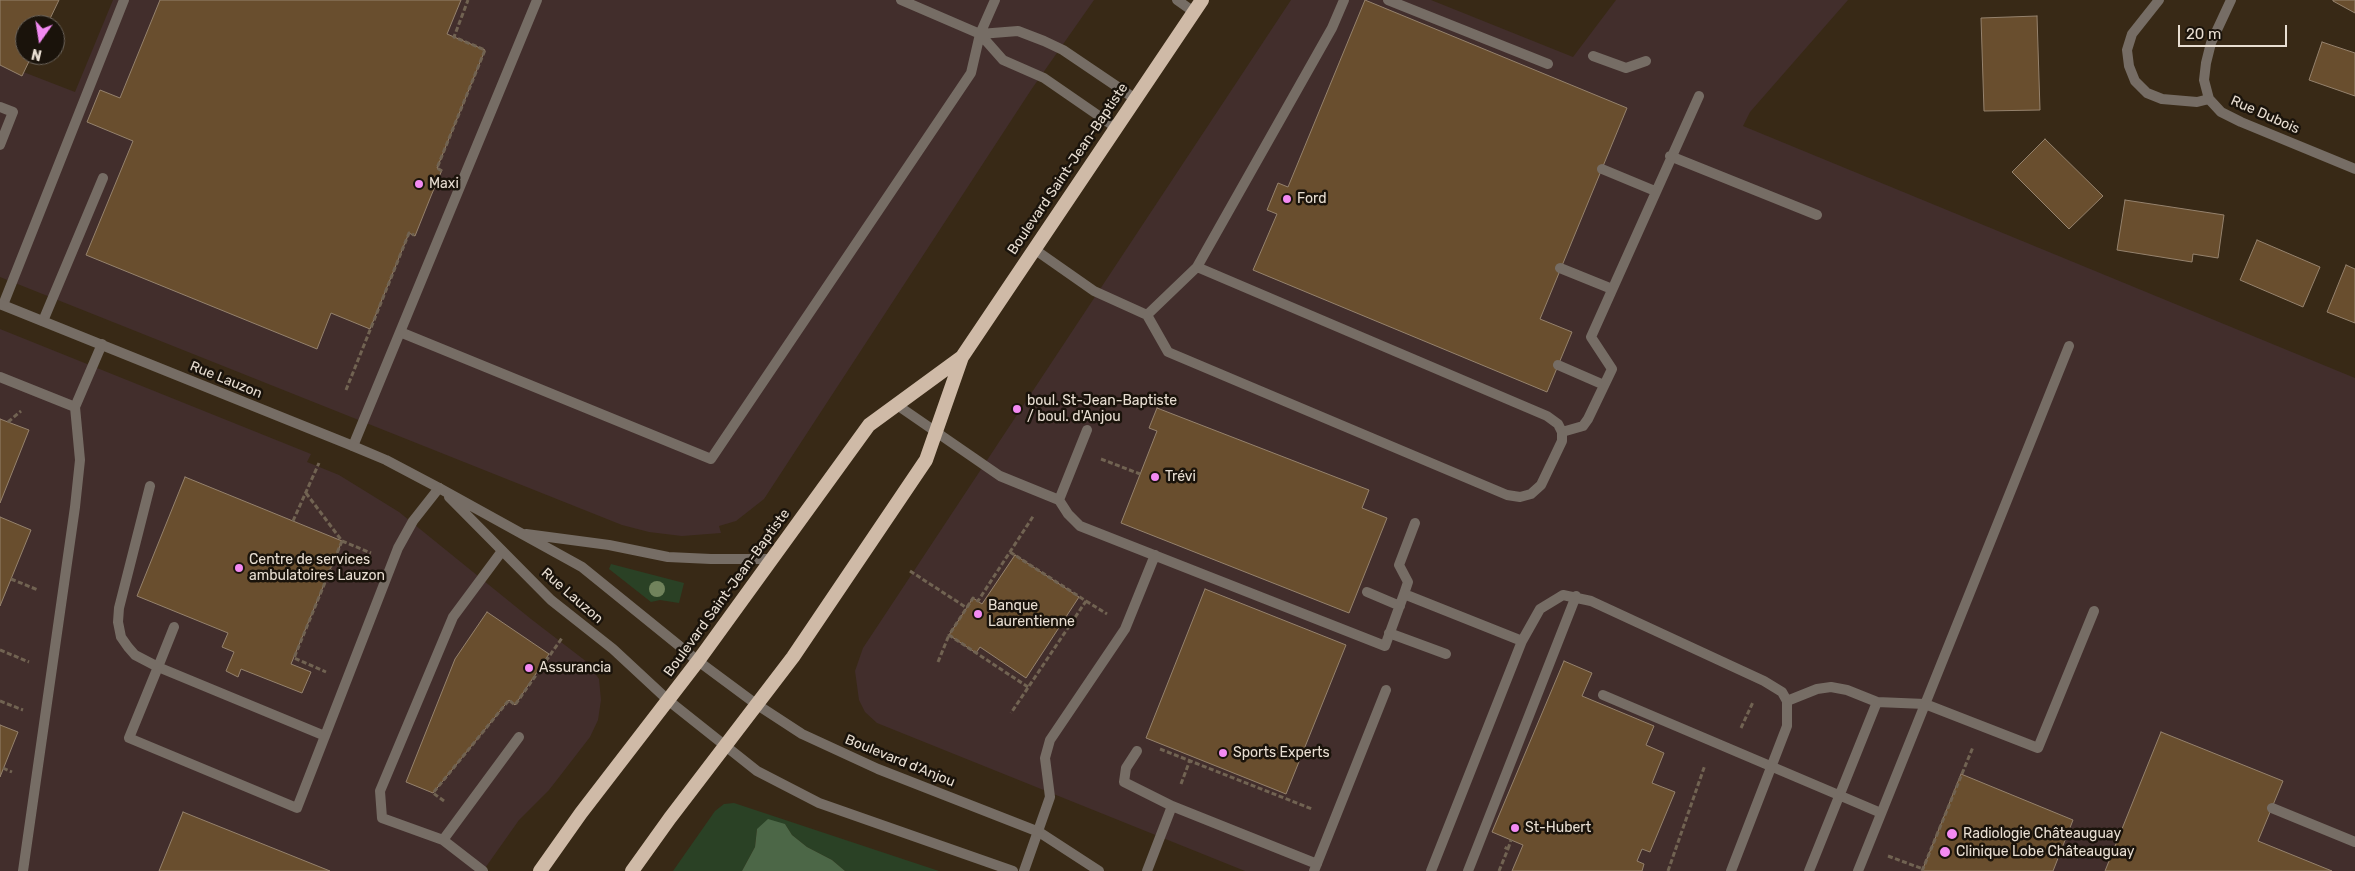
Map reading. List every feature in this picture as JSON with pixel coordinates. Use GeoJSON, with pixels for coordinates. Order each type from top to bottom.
{"type":"FeatureCollection","features":[{"type":"Feature","properties":{"kind":"highway","name":"Boulevard Saint-Jean-Baptiste"},"geometry":{"type":"LineString","coordinates":[[632,871],[792,657],[926,460],[962,357],[1134,98],[1202,0]]}},
{"type":"Feature","properties":{"kind":"highway","name":"Boulevard Saint-Jean-Baptiste"},"geometry":{"type":"LineString","coordinates":[[540,871],[581,813],[698,661],[869,425],[962,357]]}},
{"type":"Feature","properties":{"kind":"street"},"geometry":{"type":"LineString","coordinates":[[1,304],[124,0]]}},
{"type":"Feature","properties":{"kind":"street"},"geometry":{"type":"LineString","coordinates":[[353,446],[538,0]]}},
{"type":"Feature","properties":{"kind":"street"},"geometry":{"type":"LineString","coordinates":[[901,0],[980,34],[1003,60],[1044,78],[1115,127]]}},
{"type":"Feature","properties":{"kind":"street"},"geometry":{"type":"LineString","coordinates":[[400,332],[712,458],[971,73],[980,34],[995,0]]}},
{"type":"Feature","properties":{"kind":"street"},"geometry":{"type":"LineString","coordinates":[[1177,0],[1194,12]]}},
{"type":"Feature","properties":{"kind":"street"},"geometry":{"type":"LineString","coordinates":[[1147,315],[1197,267],[1332,28],[1344,0]]}},
{"type":"Feature","properties":{"kind":"street"},"geometry":{"type":"LineString","coordinates":[[1388,0],[1548,64]]}},
{"type":"Feature","properties":{"kind":"street"},"geometry":{"type":"LineString","coordinates":[[2159,0],[2132,34],[2127,50],[2129,66],[2135,81],[2147,93],[2162,99],[2189,102],[2209,99],[2204,80],[2206,63],[2211,43],[2231,0]]}},
{"type":"Feature","properties":{"kind":"street"},"geometry":{"type":"LineString","coordinates":[[980,34],[1018,30],[1063,50],[1134,98]]}},
{"type":"Feature","properties":{"kind":"street"},"geometry":{"type":"LineString","coordinates":[[1593,56],[1626,68],[1646,61]]}},
{"type":"Feature","properties":{"kind":"street"},"geometry":{"type":"LineString","coordinates":[[1562,432],[1583,426],[1612,369],[1591,337],[1670,156],[1699,96]]}},
{"type":"Feature","properties":{"kind":"street","name":"Rue Dubois"},"geometry":{"type":"LineString","coordinates":[[2209,99],[2221,112],[2241,122],[2355,169]]}},
{"type":"Feature","properties":{"kind":"street"},"geometry":{"type":"LineString","coordinates":[[0,107],[14,112],[0,145]]}},
{"type":"Feature","properties":{"kind":"street"},"geometry":{"type":"LineString","coordinates":[[1670,156],[1816,215]]}},
{"type":"Feature","properties":{"kind":"street"},"geometry":{"type":"LineString","coordinates":[[1602,169],[1656,191]]}},
{"type":"Feature","properties":{"kind":"street"},"geometry":{"type":"LineString","coordinates":[[43,321],[103,178]]}},
{"type":"Feature","properties":{"kind":"street"},"geometry":{"type":"LineString","coordinates":[[1034,250],[1094,290],[1147,315],[1168,352],[1507,495],[1520,497],[1531,494],[1541,485],[1562,441],[1562,432],[1558,424],[1547,416],[1197,267]]}},
{"type":"Feature","properties":{"kind":"street"},"geometry":{"type":"LineString","coordinates":[[1560,268],[1612,289]]}},
{"type":"Feature","properties":{"kind":"street","name":"Rue Lauzon"},"geometry":{"type":"LineString","coordinates":[[1,304],[386,460],[582,567],[698,661]]}},
{"type":"Feature","properties":{"kind":"street"},"geometry":{"type":"LineString","coordinates":[[23,871],[80,460],[75,407],[102,344]]}},
{"type":"Feature","properties":{"kind":"street"},"geometry":{"type":"LineString","coordinates":[[1858,871],[2069,346]]}},
{"type":"Feature","properties":{"kind":"street"},"geometry":{"type":"LineString","coordinates":[[1558,366],[1604,385]]}},
{"type":"Feature","properties":{"kind":"street"},"geometry":{"type":"LineString","coordinates":[[0,377],[75,407]]}},
{"type":"Feature","properties":{"kind":"street"},"geometry":{"type":"LineString","coordinates":[[896,405],[1000,476],[1059,500],[1068,514],[1080,526],[1385,646],[1408,582],[1399,565],[1415,523]]}},
{"type":"Feature","properties":{"kind":"street"},"geometry":{"type":"LineString","coordinates":[[1059,500],[1087,430]]}},
{"type":"Feature","properties":{"kind":"street"},"geometry":{"type":"LineString","coordinates":[[150,486],[119,608],[118,622],[122,637],[128,647],[135,655],[158,667],[325,736]]}},
{"type":"Feature","properties":{"kind":"street"},"geometry":{"type":"LineString","coordinates":[[174,627],[129,738],[297,808],[392,561],[413,521],[439,488]]}},
{"type":"Feature","properties":{"kind":"street","name":"Rue Lauzon"},"geometry":{"type":"LineString","coordinates":[[439,488],[552,600],[613,649],[669,700]]}},
{"type":"Feature","properties":{"kind":"street"},"geometry":{"type":"LineString","coordinates":[[521,533],[610,545],[668,557],[773,559]]}},
{"type":"Feature","properties":{"kind":"street"},"geometry":{"type":"LineString","coordinates":[[483,871],[443,840],[382,818],[380,791],[453,617],[502,551]]}},
{"type":"Feature","properties":{"kind":"street"},"geometry":{"type":"LineString","coordinates":[[1024,871],[1050,797],[1044,758],[1050,740],[1125,629],[1155,555]]}},
{"type":"Feature","properties":{"kind":"street"},"geometry":{"type":"LineString","coordinates":[[1367,592],[1400,606]]}},
{"type":"Feature","properties":{"kind":"street"},"geometry":{"type":"LineString","coordinates":[[1404,594],[1522,641]]}},
{"type":"Feature","properties":{"kind":"street"},"geometry":{"type":"LineString","coordinates":[[1431,871],[1522,641],[1540,609],[1563,595],[1576,596],[1602,606],[1769,683],[1782,692],[1787,701],[1787,726],[1731,871]]}},
{"type":"Feature","properties":{"kind":"street"},"geometry":{"type":"LineString","coordinates":[[1468,871],[1576,596]]}},
{"type":"Feature","properties":{"kind":"street"},"geometry":{"type":"LineString","coordinates":[[1787,701],[1817,689],[1830,687],[1847,690],[1877,702],[1925,704],[2038,748],[2094,611]]}},
{"type":"Feature","properties":{"kind":"street"},"geometry":{"type":"LineString","coordinates":[[1389,633],[1446,654]]}},
{"type":"Feature","properties":{"kind":"street","name":"Boulevard d'Anjou"},"geometry":{"type":"LineString","coordinates":[[698,661],[780,721],[818,742],[1039,832],[1099,871]]}},
{"type":"Feature","properties":{"kind":"street"},"geometry":{"type":"LineString","coordinates":[[1136,751],[1126,768],[1124,782],[1172,806],[1316,867],[1386,690]]}},
{"type":"Feature","properties":{"kind":"street"},"geometry":{"type":"LineString","coordinates":[[1603,695],[1881,813]]}},
{"type":"Feature","properties":{"kind":"street"},"geometry":{"type":"LineString","coordinates":[[669,700],[724,747],[757,771],[819,803],[1013,871]]}},
{"type":"Feature","properties":{"kind":"street"},"geometry":{"type":"LineString","coordinates":[[1809,871],[1877,702]]}},
{"type":"Feature","properties":{"kind":"street"},"geometry":{"type":"LineString","coordinates":[[443,840],[519,737]]}},
{"type":"Feature","properties":{"kind":"street"},"geometry":{"type":"LineString","coordinates":[[1147,871],[1172,806]]}},
{"type":"Feature","properties":{"kind":"street"},"geometry":{"type":"LineString","coordinates":[[2272,808],[2355,842]]}},
{"type":"Feature","properties":{"kind":"path"},"geometry":{"type":"LineString","coordinates":[[437,168],[485,50],[454,37],[468,0]]}},
{"type":"Feature","properties":{"kind":"path"},"geometry":{"type":"LineString","coordinates":[[346,390],[409,233]]}},
{"type":"Feature","properties":{"kind":"path"},"geometry":{"type":"LineString","coordinates":[[1079,450],[1140,474]]}},
{"type":"Feature","properties":{"kind":"path"},"geometry":{"type":"LineString","coordinates":[[293,521],[319,463]]}},
{"type":"Feature","properties":{"kind":"path"},"geometry":{"type":"LineString","coordinates":[[306,493],[342,541],[392,561]]}},
{"type":"Feature","properties":{"kind":"path"},"geometry":{"type":"LineString","coordinates":[[938,662],[949,635],[966,608],[973,598],[978,601],[1033,517]]}},
{"type":"Feature","properties":{"kind":"path"},"geometry":{"type":"LineString","coordinates":[[342,541],[294,658],[346,680]]}},
{"type":"Feature","properties":{"kind":"path"},"geometry":{"type":"LineString","coordinates":[[1010,552],[1110,616]]}},
{"type":"Feature","properties":{"kind":"path"},"geometry":{"type":"LineString","coordinates":[[910,571],[966,608]]}},
{"type":"Feature","properties":{"kind":"path"},"geometry":{"type":"LineString","coordinates":[[1011,713],[1086,601]]}},
{"type":"Feature","properties":{"kind":"path"},"geometry":{"type":"LineString","coordinates":[[949,635],[1028,688]]}},
{"type":"Feature","properties":{"kind":"path"},"geometry":{"type":"LineString","coordinates":[[433,794],[509,700],[515,704],[562,638]]}},
{"type":"Feature","properties":{"kind":"path"},"geometry":{"type":"LineString","coordinates":[[0,650],[52,671]]}},
{"type":"Feature","properties":{"kind":"path"},"geometry":{"type":"LineString","coordinates":[[1740,730],[1756,695]]}},
{"type":"Feature","properties":{"kind":"path"},"geometry":{"type":"LineString","coordinates":[[1158,748],[1217,769],[1335,818]]}},
{"type":"Feature","properties":{"kind":"path"},"geometry":{"type":"LineString","coordinates":[[1668,871],[1706,761]]}},
{"type":"Feature","properties":{"kind":"path"},"geometry":{"type":"LineString","coordinates":[[1889,856],[1923,870],[1961,774]]}},
{"type":"Feature","properties":{"kind":"path"},"geometry":{"type":"LineString","coordinates":[[1508,849],[1511,840]]}},
{"type":"Feature","properties":{"kind":"shaded area"},"geometry":{"type":"Polygon","coordinates":[[[113,0],[1094,0],[1031,90],[764,499],[736,521],[719,526],[721,533],[682,536],[649,532],[622,525],[0,277],[0,63],[75,92],[113,0]]]}},
{"type":"Feature","properties":{"kind":"shaded area"},"geometry":{"type":"Polygon","coordinates":[[[1291,0],[1431,0],[1573,57],[1616,0],[1848,0],[1750,112],[1743,126],[2355,378],[2355,871],[1245,871],[877,723],[865,712],[859,700],[855,671],[863,648],[1291,0]]]}},
{"type":"Feature","properties":{"kind":"shaded area"},"geometry":{"type":"Polygon","coordinates":[[[0,329],[311,454],[307,462],[339,475],[399,512],[587,662],[599,679],[601,700],[598,720],[590,737],[549,790],[519,820],[483,871],[0,871],[0,329]]]}},
{"type":"Feature","properties":{"kind":"green space"},"geometry":{"type":"Polygon","coordinates":[[[611,564],[684,583],[679,603],[660,600],[651,602],[609,569],[611,564]]]}},
{"type":"Feature","properties":{"kind":"green space"},"geometry":{"type":"Polygon","coordinates":[[[734,803],[939,871],[845,871],[832,860],[807,847],[792,835],[785,824],[757,829],[755,847],[742,871],[673,871],[715,811],[724,804],[734,803]]]}},
{"type":"Feature","properties":{"kind":"green space"},"geometry":{"type":"Polygon","coordinates":[[[768,819],[785,824],[792,835],[807,847],[832,860],[845,871],[742,871],[755,847],[757,829],[768,819]]]}},
{"type":"Feature","properties":{"kind":"building"},"geometry":{"type":"Polygon","coordinates":[[[0,0],[59,0],[52,15],[15,15],[15,65],[27,65],[22,76],[0,65],[0,0]]]}},
{"type":"Feature","properties":{"kind":"building"},"geometry":{"type":"Polygon","coordinates":[[[160,0],[461,0],[447,34],[485,50],[437,168],[442,170],[415,236],[409,233],[370,329],[331,313],[317,349],[86,255],[133,141],[87,122],[100,90],[120,98],[160,0]]]}},
{"type":"Feature","properties":{"kind":"building"},"geometry":{"type":"Polygon","coordinates":[[[1365,0],[1627,108],[1540,319],[1572,332],[1547,392],[1253,270],[1277,214],[1267,210],[1278,183],[1288,187],[1365,0]]]}},
{"type":"Feature","properties":{"kind":"building"},"geometry":{"type":"Polygon","coordinates":[[[2355,0],[2355,13],[2333,1],[2355,0]]]}},
{"type":"Feature","properties":{"kind":"building"},"geometry":{"type":"Polygon","coordinates":[[[2037,16],[2040,110],[1984,111],[1981,18],[2037,16]]]}},
{"type":"Feature","properties":{"kind":"building"},"geometry":{"type":"Polygon","coordinates":[[[2322,42],[2355,53],[2355,96],[2309,80],[2322,42]]]}},
{"type":"Feature","properties":{"kind":"building"},"geometry":{"type":"Polygon","coordinates":[[[2045,139],[2103,196],[2069,229],[2012,172],[2045,139]]]}},
{"type":"Feature","properties":{"kind":"building"},"geometry":{"type":"Polygon","coordinates":[[[2125,200],[2224,215],[2218,258],[2193,254],[2192,262],[2117,250],[2125,200]]]}},
{"type":"Feature","properties":{"kind":"building"},"geometry":{"type":"Polygon","coordinates":[[[2257,240],[2320,267],[2303,307],[2240,280],[2257,240]]]}},
{"type":"Feature","properties":{"kind":"building"},"geometry":{"type":"Polygon","coordinates":[[[2346,265],[2355,269],[2355,323],[2327,312],[2346,265]]]}},
{"type":"Feature","properties":{"kind":"building"},"geometry":{"type":"Polygon","coordinates":[[[1157,408],[1369,490],[1362,508],[1387,518],[1349,613],[1121,523],[1157,431],[1149,428],[1157,408]]]}},
{"type":"Feature","properties":{"kind":"building"},"geometry":{"type":"Polygon","coordinates":[[[0,419],[29,430],[0,503],[0,419]]]}},
{"type":"Feature","properties":{"kind":"building","name":"Centre de services ambulatoires Lauzon"},"geometry":{"type":"Polygon","coordinates":[[[185,477],[342,541],[291,664],[311,672],[302,693],[241,669],[238,677],[226,671],[234,652],[222,647],[228,633],[137,596],[185,477]]]}},
{"type":"Feature","properties":{"kind":"building"},"geometry":{"type":"Polygon","coordinates":[[[0,517],[31,530],[0,606],[0,517]]]}},
{"type":"Feature","properties":{"kind":"building"},"geometry":{"type":"Polygon","coordinates":[[[1015,555],[1079,597],[1026,678],[980,647],[976,653],[949,635],[973,598],[982,604],[1015,555]]]}},
{"type":"Feature","properties":{"kind":"building"},"geometry":{"type":"Polygon","coordinates":[[[1205,589],[1346,645],[1286,794],[1146,738],[1205,589]]]}},
{"type":"Feature","properties":{"kind":"building"},"geometry":{"type":"Polygon","coordinates":[[[487,612],[549,654],[515,705],[509,700],[433,793],[406,782],[455,659],[487,612]]]}},
{"type":"Feature","properties":{"kind":"building"},"geometry":{"type":"Polygon","coordinates":[[[1564,661],[1592,673],[1582,696],[1654,726],[1646,745],[1664,753],[1652,783],[1675,792],[1650,852],[1642,849],[1637,861],[1644,864],[1642,871],[1512,871],[1523,845],[1492,832],[1564,661]]]}},
{"type":"Feature","properties":{"kind":"building"},"geometry":{"type":"Polygon","coordinates":[[[0,725],[18,732],[0,777],[0,725]]]}},
{"type":"Feature","properties":{"kind":"building"},"geometry":{"type":"Polygon","coordinates":[[[2161,732],[2283,781],[2258,841],[2332,871],[2105,871],[2161,732]]]}},
{"type":"Feature","properties":{"kind":"building"},"geometry":{"type":"Polygon","coordinates":[[[1961,774],[2073,820],[2053,871],[1922,871],[1961,774]]]}},
{"type":"Feature","properties":{"kind":"building"},"geometry":{"type":"Polygon","coordinates":[[[183,812],[330,871],[159,871],[183,812]]]}},
{"type":"Feature","properties":{"kind":"place","name":"Maxi"},"geometry":{"type":"Point","coordinates":[419,184]}},
{"type":"Feature","properties":{"kind":"place","name":"Ford"},"geometry":{"type":"Point","coordinates":[1287,199]}},
{"type":"Feature","properties":{"kind":"place","name":"boul. St-Jean-Baptiste / boul. d'Anjou"},"geometry":{"type":"Point","coordinates":[1017,409]}},
{"type":"Feature","properties":{"kind":"place","name":"Trévi"},"geometry":{"type":"Point","coordinates":[1155,477]}},
{"type":"Feature","properties":{"kind":"place","name":"Centre de services ambulatoires Lauzon"},"geometry":{"type":"Point","coordinates":[239,568]}},
{"type":"Feature","properties":{"kind":"place","name":"Banque Laurentienne"},"geometry":{"type":"Point","coordinates":[978,614]}},
{"type":"Feature","properties":{"kind":"place","name":"Assurancia"},"geometry":{"type":"Point","coordinates":[529,668]}},
{"type":"Feature","properties":{"kind":"place","name":"Sports Experts"},"geometry":{"type":"Point","coordinates":[1223,753]}},
{"type":"Feature","properties":{"kind":"place","name":"St-Hubert"},"geometry":{"type":"Point","coordinates":[1515,828]}},
{"type":"Feature","properties":{"kind":"place","name":"Radiologie Châteauguay"},"geometry":{"type":"Point","coordinates":[1952,834]}},
{"type":"Feature","properties":{"kind":"place","name":"Clinique Lobe Châteauguay"},"geometry":{"type":"Point","coordinates":[1945,852]}}]}
